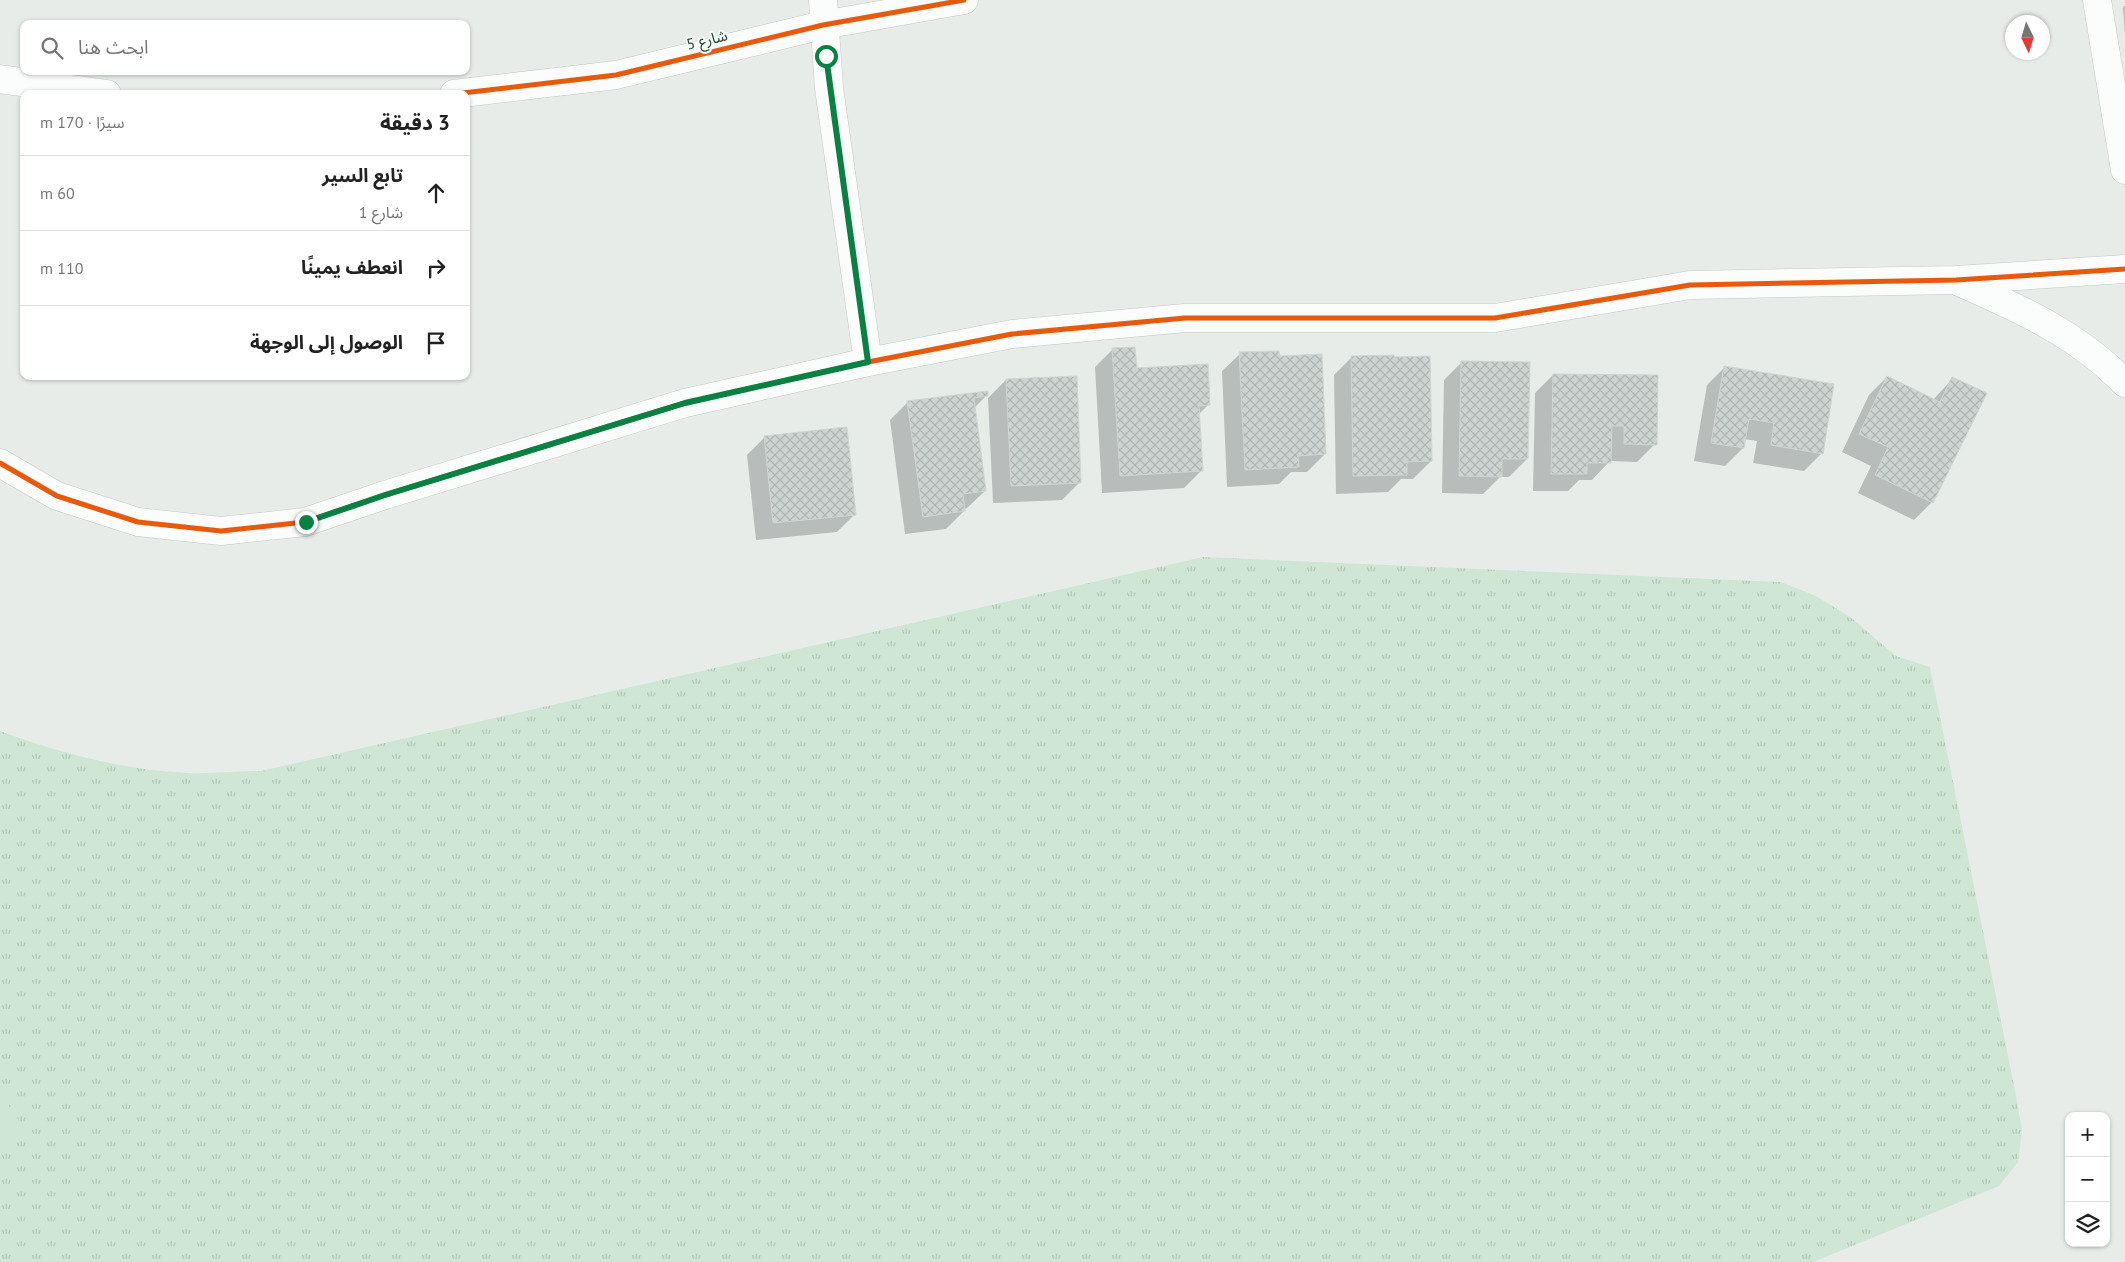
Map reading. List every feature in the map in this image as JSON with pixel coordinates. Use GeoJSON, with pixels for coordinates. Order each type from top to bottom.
{"type":"FeatureCollection","features":[{"type":"Feature","properties":{"kind":"street","name":"شارع 5"},"geometry":{"type":"LineString","coordinates":[[470,92],[616,75],[823,12],[964,0]]}},
{"type":"Feature","properties":{"kind":"street"},"geometry":{"type":"LineString","coordinates":[[2097,0],[2125,170]]}},
{"type":"Feature","properties":{"kind":"street"},"geometry":{"type":"LineString","coordinates":[[823,12],[829,88],[868,362]]}},
{"type":"Feature","properties":{"kind":"street"},"geometry":{"type":"LineString","coordinates":[[0,79],[78,90]]}},
{"type":"Feature","properties":{"kind":"street"},"geometry":{"type":"LineString","coordinates":[[0,463],[57,496],[138,522],[222,531],[306,522],[385,495],[685,403],[868,362],[1012,334],[1185,318],[1495,318],[1690,285],[1956,280],[2125,269]]}},
{"type":"Feature","properties":{"kind":"street"},"geometry":{"type":"LineString","coordinates":[[1956,280],[2017,307],[2051,325],[2082,346],[2125,383]]}},
{"type":"Feature","properties":{"kind":"green space"},"geometry":{"type":"Polygon","coordinates":[[[1203,557],[1781,582],[1816,596],[1850,617],[1896,656],[1930,667],[2016,1096],[2022,1130],[2018,1162],[1999,1186],[1813,1262],[0,1262],[0,731],[68,753],[140,768],[187,773],[261,771],[1203,557]]]}},
{"type":"Feature","properties":{"kind":"green space"},"geometry":{"type":"Polygon","coordinates":[[[0,1093],[26,1131],[0,1139],[0,1093]]]}},
{"type":"Feature","properties":{"kind":"building"},"geometry":{"type":"Polygon","coordinates":[[[1135,347],[1137,368],[1208,364],[1210,405],[1199,406],[1203,471],[1120,476],[1112,348],[1135,347]]]}},
{"type":"Feature","properties":{"kind":"building"},"geometry":{"type":"Polygon","coordinates":[[[1279,351],[1280,356],[1322,354],[1326,454],[1298,456],[1299,467],[1245,470],[1239,352],[1279,351]]]}},
{"type":"Feature","properties":{"kind":"building"},"geometry":{"type":"Polygon","coordinates":[[[1394,355],[1394,357],[1430,356],[1432,461],[1407,462],[1407,475],[1353,476],[1351,356],[1394,355]]]}},
{"type":"Feature","properties":{"kind":"building"},"geometry":{"type":"Polygon","coordinates":[[[1461,361],[1530,362],[1528,459],[1502,459],[1502,477],[1459,476],[1461,361]]]}},
{"type":"Feature","properties":{"kind":"building"},"geometry":{"type":"Polygon","coordinates":[[[1724,366],[1834,384],[1823,454],[1771,445],[1774,423],[1749,419],[1744,448],[1711,443],[1724,366]]]}},
{"type":"Feature","properties":{"kind":"building"},"geometry":{"type":"Polygon","coordinates":[[[1553,374],[1658,375],[1657,445],[1624,444],[1624,426],[1612,426],[1611,463],[1587,463],[1587,474],[1551,474],[1553,374]]]}},
{"type":"Feature","properties":{"kind":"building"},"geometry":{"type":"Polygon","coordinates":[[[1077,376],[1081,483],[1011,486],[1006,379],[1077,376]]]}},
{"type":"Feature","properties":{"kind":"building"},"geometry":{"type":"Polygon","coordinates":[[[1887,376],[1940,402],[1952,377],[1987,393],[1933,503],[1875,475],[1888,447],[1859,434],[1887,376]]]}},
{"type":"Feature","properties":{"kind":"building"},"geometry":{"type":"Polygon","coordinates":[[[988,391],[988,396],[974,398],[986,491],[963,494],[965,511],[923,517],[907,401],[988,391]]]}},
{"type":"Feature","properties":{"kind":"building"},"geometry":{"type":"Polygon","coordinates":[[[847,427],[856,515],[773,523],[764,436],[847,427]]]}},
{"type":"Feature","properties":{"kind":"cycle path"},"geometry":{"type":"LineString","coordinates":[[470,92],[616,75],[823,25],[964,0]]}},
{"type":"Feature","properties":{"kind":"cycle path"},"geometry":{"type":"LineString","coordinates":[[0,463],[57,496],[138,522],[221,531],[305,522],[385,495],[685,403],[868,362],[1012,334],[1185,318],[1495,318],[1690,285],[1956,280],[2125,269]]}},
{"type":"Feature","properties":{"kind":"route"},"geometry":{"type":"LineString","coordinates":[[306,522],[385,495],[685,403],[868,362],[826,56]]}}]}
